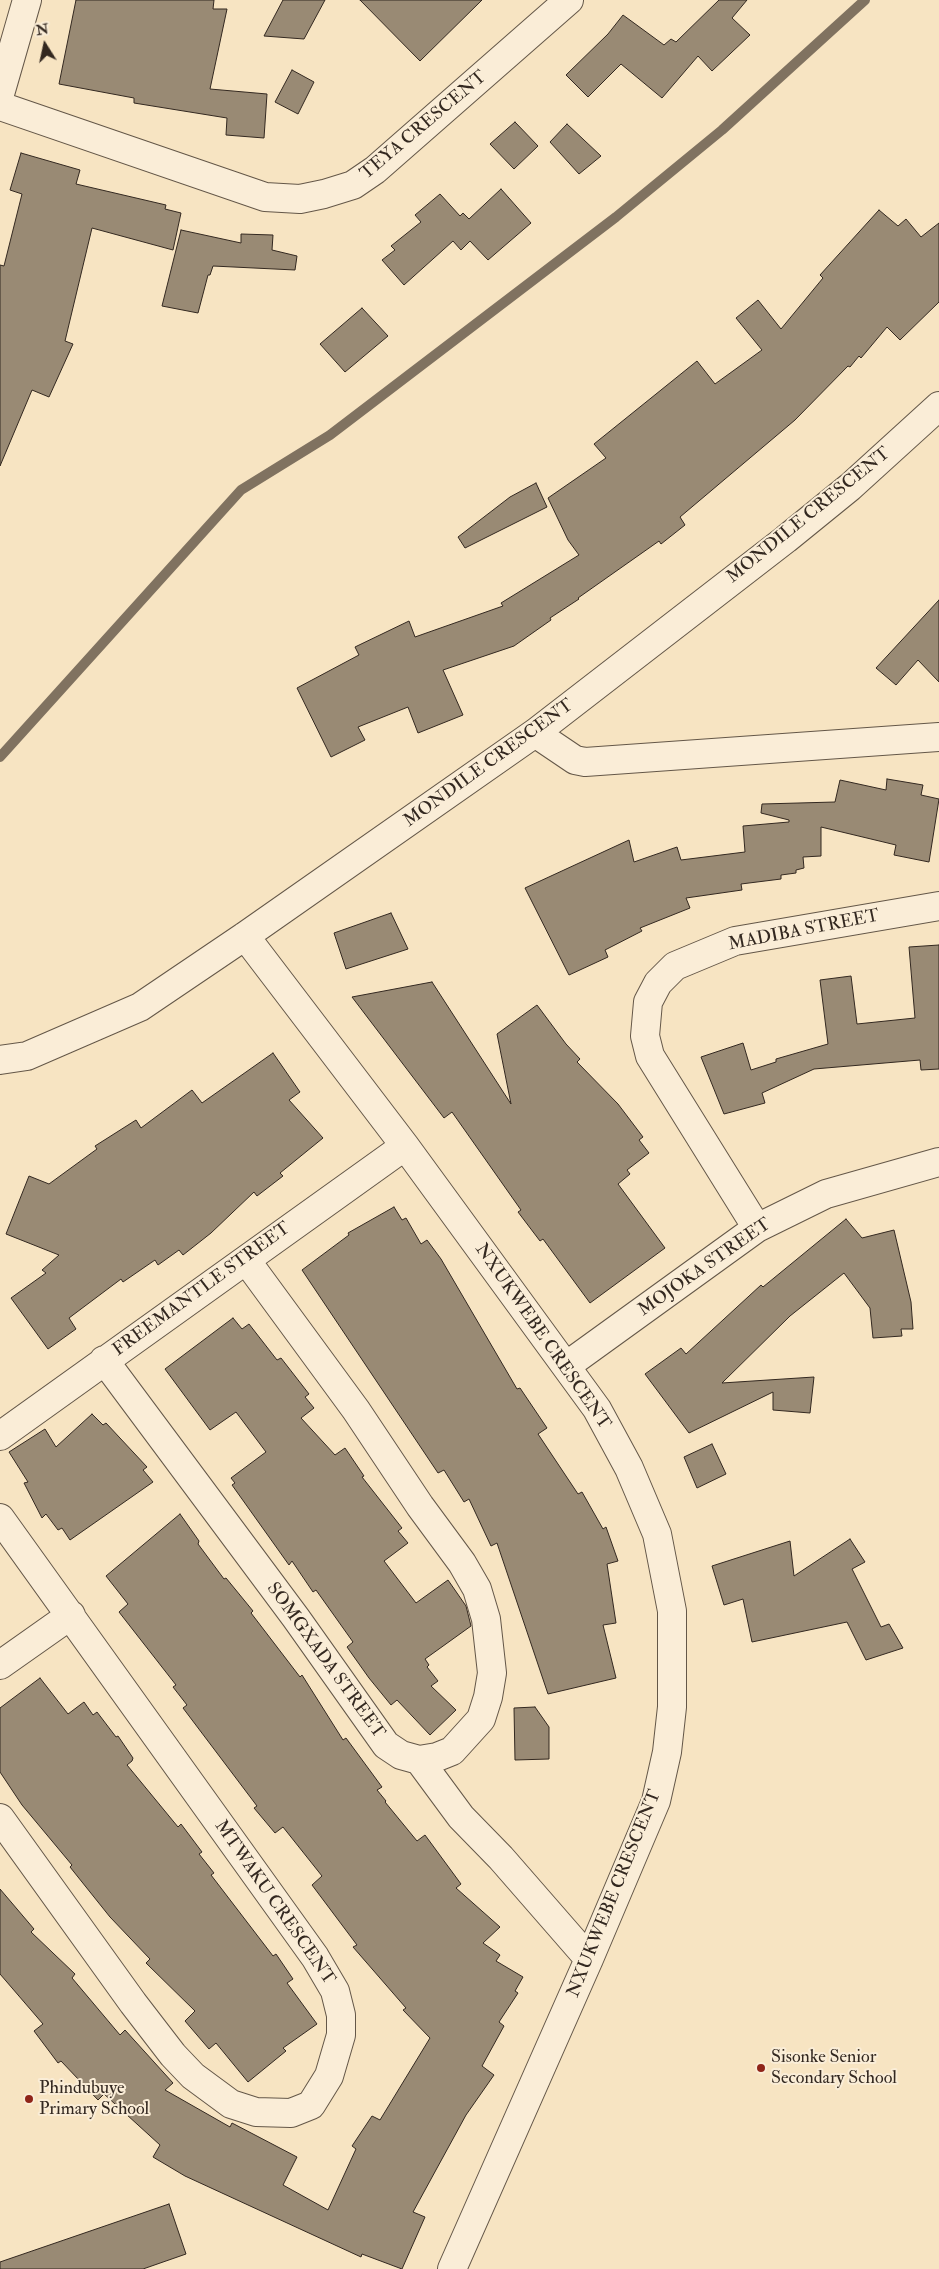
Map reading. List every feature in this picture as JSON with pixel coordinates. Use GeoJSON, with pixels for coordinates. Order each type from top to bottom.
{"type":"FeatureCollection","features":[{"type":"Feature","properties":{"kind":"street"},"geometry":{"type":"LineString","coordinates":[[0,94],[27,0]]}},
{"type":"Feature","properties":{"kind":"street","name":"TEYA CRESCENT"},"geometry":{"type":"LineString","coordinates":[[0,106],[222,184],[265,197],[300,199],[353,185],[395,154],[569,0]]}},
{"type":"Feature","properties":{"kind":"street","name":"MONDILE CRESCENT"},"geometry":{"type":"LineString","coordinates":[[0,1060],[27,1056],[140,1007],[245,936],[535,733],[807,522],[939,406]]}},
{"type":"Feature","properties":{"kind":"street"},"geometry":{"type":"LineString","coordinates":[[535,733],[575,760],[585,762],[939,737]]}},
{"type":"Feature","properties":{"kind":"street","name":"MADIBA STREET"},"geometry":{"type":"LineString","coordinates":[[757,1228],[650,1056],[645,1036],[648,1002],[658,983],[675,966],[735,941],[939,906]]}},
{"type":"Feature","properties":{"kind":"street","name":"NXUKWEBE CRESCENT"},"geometry":{"type":"LineString","coordinates":[[245,936],[405,1146],[597,1409],[629,1468],[657,1534],[672,1611],[672,1707],[667,1752],[656,1801],[589,1959],[452,2269]]}},
{"type":"Feature","properties":{"kind":"street","name":"FREEMANTLE STREET"},"geometry":{"type":"LineString","coordinates":[[0,1436],[405,1146]]}},
{"type":"Feature","properties":{"kind":"street","name":"MOJOKA STREET"},"geometry":{"type":"LineString","coordinates":[[566,1366],[757,1228],[826,1194],[939,1162]]}},
{"type":"Feature","properties":{"kind":"street"},"geometry":{"type":"LineString","coordinates":[[246,1260],[356,1410],[420,1506],[462,1562],[476,1589],[486,1619],[492,1673],[488,1697],[481,1719],[452,1751],[418,1760],[461,1817],[501,1858],[589,1959]]}},
{"type":"Feature","properties":{"kind":"street","name":"SOMGXADA STREET"},"geometry":{"type":"LineString","coordinates":[[104,1360],[296,1618],[370,1725],[386,1745],[401,1755],[418,1760]]}},
{"type":"Feature","properties":{"kind":"street","name":"MTWAKU CRESCENT"},"geometry":{"type":"LineString","coordinates":[[0,1518],[315,1957],[335,1991],[341,2015],[341,2035],[329,2076],[311,2105],[290,2113],[256,2112],[231,2104],[193,2076],[173,2055],[133,2003],[0,1818]]}},
{"type":"Feature","properties":{"kind":"street"},"geometry":{"type":"LineString","coordinates":[[0,1665],[71,1615]]}},
{"type":"Feature","properties":{"kind":"building"},"geometry":{"type":"Polygon","coordinates":[[[76,0],[214,0],[213,9],[227,9],[210,89],[267,94],[264,138],[226,135],[227,118],[134,103],[134,98],[59,84],[76,0]]]}},
{"type":"Feature","properties":{"kind":"building"},"geometry":{"type":"Polygon","coordinates":[[[283,0],[325,0],[304,39],[264,36],[283,0]]]}},
{"type":"Feature","properties":{"kind":"building"},"geometry":{"type":"Polygon","coordinates":[[[360,0],[482,0],[420,61],[360,0]]]}},
{"type":"Feature","properties":{"kind":"building"},"geometry":{"type":"Polygon","coordinates":[[[719,0],[747,0],[732,18],[750,35],[712,71],[698,56],[662,98],[621,64],[588,97],[566,75],[608,34],[623,15],[664,45],[671,39],[676,42],[719,0]]]}},
{"type":"Feature","properties":{"kind":"building"},"geometry":{"type":"Polygon","coordinates":[[[292,70],[314,82],[298,114],[275,102],[292,70]]]}},
{"type":"Feature","properties":{"kind":"building"},"geometry":{"type":"Polygon","coordinates":[[[515,122],[538,146],[514,169],[490,144],[515,122]]]}},
{"type":"Feature","properties":{"kind":"building"},"geometry":{"type":"Polygon","coordinates":[[[567,124],[601,156],[579,174],[550,142],[567,124]]]}},
{"type":"Feature","properties":{"kind":"building"},"geometry":{"type":"Polygon","coordinates":[[[21,153],[80,170],[76,184],[166,205],[165,209],[181,213],[173,250],[92,228],[65,341],[73,344],[49,397],[32,390],[0,466],[0,265],[4,266],[22,194],[10,190],[21,153]]]}},
{"type":"Feature","properties":{"kind":"building"},"geometry":{"type":"Polygon","coordinates":[[[501,189],[531,223],[488,260],[470,241],[461,250],[453,241],[404,285],[382,260],[395,250],[391,246],[421,222],[415,215],[440,194],[460,216],[463,213],[469,219],[501,189]]]}},
{"type":"Feature","properties":{"kind":"building"},"geometry":{"type":"Polygon","coordinates":[[[879,210],[898,226],[906,219],[921,237],[939,223],[939,302],[900,340],[887,327],[861,358],[859,356],[850,367],[848,366],[795,420],[680,517],[685,525],[661,544],[659,541],[550,618],[551,620],[514,646],[443,670],[463,715],[418,733],[408,707],[358,727],[365,740],[331,757],[297,688],[359,655],[355,647],[409,621],[415,637],[503,606],[501,603],[579,555],[568,540],[548,498],[606,458],[594,444],[697,361],[715,384],[762,350],[736,318],[758,300],[781,329],[823,278],[820,275],[879,210]]]}},
{"type":"Feature","properties":{"kind":"building"},"geometry":{"type":"Polygon","coordinates":[[[181,230],[241,243],[241,234],[273,235],[272,250],[297,256],[295,270],[213,266],[210,275],[208,275],[198,313],[162,306],[181,230]]]}},
{"type":"Feature","properties":{"kind":"building"},"geometry":{"type":"Polygon","coordinates":[[[362,308],[388,336],[345,372],[320,344],[362,308]]]}},
{"type":"Feature","properties":{"kind":"building"},"geometry":{"type":"Polygon","coordinates":[[[536,483],[547,507],[465,548],[458,537],[510,497],[536,483]]]}},
{"type":"Feature","properties":{"kind":"building"},"geometry":{"type":"Polygon","coordinates":[[[939,600],[939,682],[918,660],[896,685],[876,668],[939,600]]]}},
{"type":"Feature","properties":{"kind":"building"},"geometry":{"type":"Polygon","coordinates":[[[887,779],[923,785],[921,795],[939,799],[929,862],[894,855],[896,845],[821,827],[821,856],[803,857],[804,868],[796,870],[796,873],[781,875],[781,879],[741,884],[742,890],[686,898],[690,908],[640,928],[642,931],[605,950],[608,957],[569,975],[525,888],[629,840],[634,862],[677,847],[681,860],[745,852],[743,826],[789,822],[789,820],[761,813],[762,804],[835,802],[840,780],[886,790],[887,779]]]}},
{"type":"Feature","properties":{"kind":"building"},"geometry":{"type":"Polygon","coordinates":[[[391,913],[408,949],[346,969],[334,933],[391,913]]]}},
{"type":"Feature","properties":{"kind":"building"},"geometry":{"type":"Polygon","coordinates":[[[939,945],[939,1069],[921,1070],[920,1060],[814,1069],[762,1093],[765,1103],[724,1114],[701,1057],[743,1043],[751,1070],[776,1062],[776,1059],[828,1044],[820,980],[851,976],[857,1024],[915,1018],[909,947],[939,945]]]}},
{"type":"Feature","properties":{"kind":"building"},"geometry":{"type":"Polygon","coordinates":[[[432,982],[511,1104],[497,1034],[537,1005],[566,1044],[580,1059],[577,1062],[618,1104],[643,1137],[639,1140],[649,1153],[627,1170],[630,1174],[618,1184],[665,1248],[590,1303],[543,1239],[540,1241],[518,1212],[521,1210],[452,1112],[444,1118],[352,997],[432,982]]]}},
{"type":"Feature","properties":{"kind":"building"},"geometry":{"type":"Polygon","coordinates":[[[273,1053],[300,1092],[289,1100],[323,1138],[280,1173],[283,1176],[257,1196],[254,1192],[211,1233],[183,1255],[179,1250],[158,1265],[155,1260],[123,1282],[121,1279],[69,1318],[76,1329],[48,1349],[11,1298],[46,1273],[42,1270],[59,1255],[6,1234],[29,1176],[49,1184],[97,1149],[95,1146],[136,1120],[141,1128],[192,1090],[202,1103],[273,1053]]]}},
{"type":"Feature","properties":{"kind":"building"},"geometry":{"type":"Polygon","coordinates":[[[394,1207],[402,1220],[406,1218],[421,1244],[427,1240],[441,1259],[517,1389],[520,1388],[547,1428],[538,1434],[578,1494],[582,1492],[603,1529],[606,1527],[618,1561],[607,1564],[616,1623],[603,1625],[616,1678],[548,1694],[497,1543],[491,1546],[469,1499],[464,1502],[444,1470],[438,1473],[302,1270],[349,1235],[348,1233],[394,1207]]]}},
{"type":"Feature","properties":{"kind":"building"},"geometry":{"type":"Polygon","coordinates":[[[846,1219],[862,1238],[894,1230],[911,1302],[913,1329],[901,1329],[902,1336],[873,1338],[870,1308],[844,1273],[790,1316],[722,1383],[814,1377],[810,1413],[773,1410],[773,1392],[689,1433],[645,1374],[681,1348],[686,1354],[761,1285],[763,1287],[846,1219]]]}},
{"type":"Feature","properties":{"kind":"building"},"geometry":{"type":"Polygon","coordinates":[[[233,1318],[242,1329],[249,1324],[277,1360],[281,1358],[309,1394],[305,1397],[314,1408],[301,1418],[335,1455],[345,1448],[364,1476],[362,1477],[402,1528],[398,1531],[408,1543],[384,1561],[416,1603],[448,1580],[466,1606],[471,1626],[425,1659],[429,1665],[427,1667],[438,1681],[431,1686],[456,1710],[430,1735],[397,1700],[391,1705],[369,1678],[347,1647],[353,1642],[316,1590],[313,1592],[292,1561],[289,1565],[232,1485],[235,1483],[231,1478],[266,1452],[236,1412],[210,1430],[165,1369],[233,1318]]]}},
{"type":"Feature","properties":{"kind":"building"},"geometry":{"type":"Polygon","coordinates":[[[92,1414],[103,1425],[106,1423],[147,1467],[143,1470],[153,1482],[70,1540],[62,1528],[58,1530],[46,1514],[42,1518],[24,1483],[28,1482],[9,1452],[45,1429],[56,1447],[92,1414]]]}},
{"type":"Feature","properties":{"kind":"building"},"geometry":{"type":"Polygon","coordinates":[[[712,1444],[726,1474],[697,1488],[684,1457],[712,1444]]]}},
{"type":"Feature","properties":{"kind":"building"},"geometry":{"type":"Polygon","coordinates":[[[180,1514],[199,1541],[198,1544],[224,1579],[226,1578],[253,1611],[251,1613],[300,1677],[302,1675],[343,1740],[346,1738],[382,1787],[377,1790],[385,1802],[417,1841],[425,1835],[461,1884],[456,1888],[500,1927],[483,1943],[500,1955],[496,1961],[523,1977],[515,1991],[518,1993],[499,2022],[504,2026],[482,2066],[494,2075],[466,2115],[413,2212],[425,2217],[402,2269],[362,2254],[361,2257],[185,2176],[153,2157],[160,2145],[104,2094],[98,2100],[61,2061],[58,2063],[34,2031],[43,2024],[0,1974],[0,1889],[34,1929],[31,1932],[75,1974],[72,1978],[120,2035],[125,2030],[173,2083],[165,2090],[230,2127],[232,2123],[297,2157],[283,2185],[328,2210],[356,2149],[352,2146],[372,2116],[380,2120],[430,2038],[403,2010],[406,2008],[353,1947],[357,1945],[312,1885],[322,1876],[283,1827],[275,1833],[254,1808],[257,1806],[183,1708],[187,1705],[173,1687],[176,1685],[119,1612],[128,1604],[106,1576],[180,1514]]]}},
{"type":"Feature","properties":{"kind":"building"},"geometry":{"type":"Polygon","coordinates":[[[850,1539],[865,1562],[852,1569],[881,1627],[889,1624],[903,1648],[866,1660],[847,1622],[752,1642],[743,1599],[724,1605],[712,1566],[790,1541],[794,1576],[850,1539]]]}},
{"type":"Feature","properties":{"kind":"building"},"geometry":{"type":"Polygon","coordinates":[[[40,1678],[68,1714],[84,1702],[93,1715],[97,1712],[116,1737],[118,1736],[133,1758],[127,1765],[178,1827],[181,1824],[202,1852],[199,1854],[214,1873],[211,1875],[273,1956],[276,1954],[293,1979],[287,1983],[317,2024],[283,2048],[286,2051],[248,2082],[216,2043],[209,2049],[185,2021],[195,2011],[146,1963],[150,1959],[110,1917],[70,1867],[72,1865],[22,1805],[0,1772],[0,1708],[40,1678]]]}},
{"type":"Feature","properties":{"kind":"building"},"geometry":{"type":"Polygon","coordinates":[[[535,1707],[549,1727],[549,1759],[515,1760],[514,1708],[535,1707]]]}},
{"type":"Feature","properties":{"kind":"building"},"geometry":{"type":"Polygon","coordinates":[[[169,2204],[186,2254],[143,2269],[0,2269],[0,2262],[169,2204]]]}},
{"type":"Feature","properties":{"kind":"waterway"},"geometry":{"type":"LineString","coordinates":[[0,757],[241,490],[330,435],[616,217],[722,130],[865,0]]}},
{"type":"Feature","properties":{"kind":"place","name":"Sisonke Senior Secondary School"},"geometry":{"type":"Point","coordinates":[761,2068]}},
{"type":"Feature","properties":{"kind":"place","name":"Phindubuye Primary School"},"geometry":{"type":"Point","coordinates":[29,2099]}}]}
